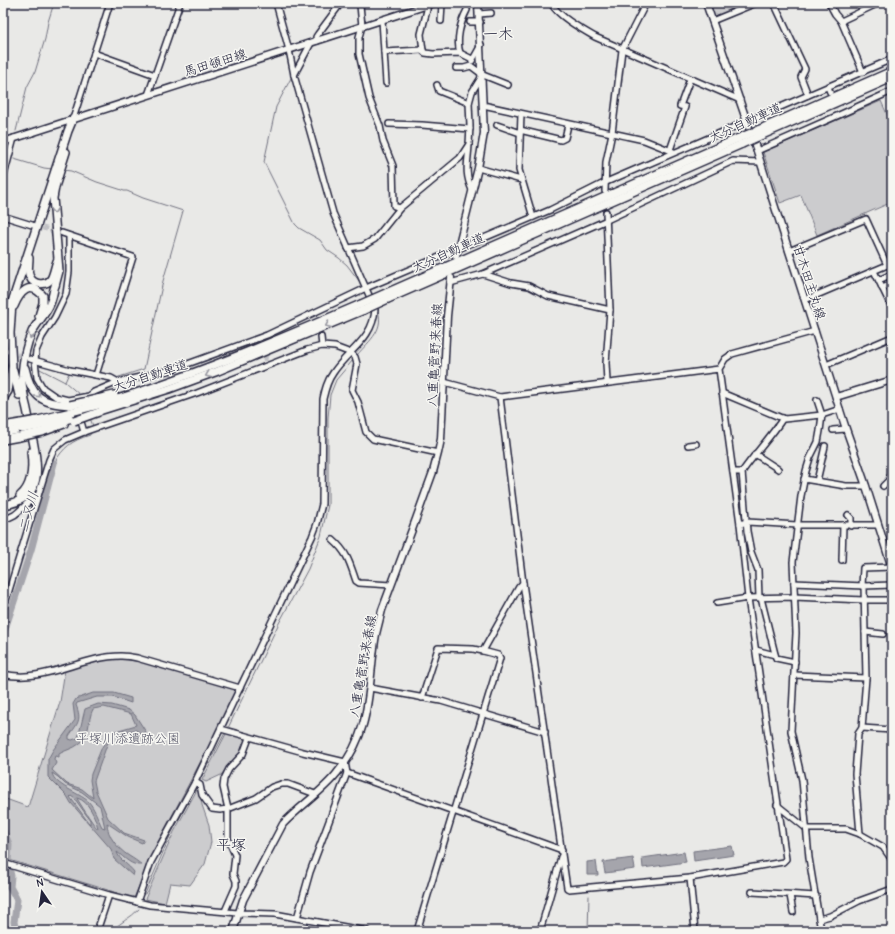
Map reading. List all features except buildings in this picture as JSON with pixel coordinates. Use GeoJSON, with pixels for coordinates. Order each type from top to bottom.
{"type":"FeatureCollection","features":[{"type":"Feature","properties":{"kind":"highway","name":"大分自動車道"},"geometry":{"type":"LineString","coordinates":[[3,433],[40,426],[72,411],[100,407],[169,389],[218,371],[759,133],[892,71]]}},
{"type":"Feature","properties":{"kind":"highway","name":"大分自動車道"},"geometry":{"type":"LineString","coordinates":[[759,133],[892,78]]}},
{"type":"Feature","properties":{"kind":"highway"},"geometry":{"type":"LineString","coordinates":[[3,503],[12,500],[25,491],[29,483],[32,465],[29,442],[12,366],[10,333],[12,302],[52,178],[73,119]]}},
{"type":"Feature","properties":{"kind":"highway"},"geometry":{"type":"LineString","coordinates":[[37,322],[50,304],[59,271],[53,198],[73,130],[73,119]]}},
{"type":"Feature","properties":{"kind":"highway"},"geometry":{"type":"LineString","coordinates":[[30,250],[28,272],[30,278],[34,282],[40,284],[46,283],[50,280],[58,257]]}},
{"type":"Feature","properties":{"kind":"highway"},"geometry":{"type":"LineString","coordinates":[[11,314],[16,301],[23,291],[28,288],[35,289],[43,296],[43,303],[32,333],[27,379],[32,389],[39,397],[72,411],[100,407]]}},
{"type":"Feature","properties":{"kind":"highway","name":"大分自動車道"},"geometry":{"type":"LineString","coordinates":[[100,407],[215,365],[362,307]]}},
{"type":"Feature","properties":{"kind":"highway"},"geometry":{"type":"LineString","coordinates":[[3,503],[10,504],[20,501],[30,493],[33,489],[37,473],[35,447],[22,378],[29,361]]}},
{"type":"Feature","properties":{"kind":"highway"},"geometry":{"type":"LineString","coordinates":[[3,399],[8,391],[12,366]]}},
{"type":"Feature","properties":{"kind":"highway","name":"大分自動車道"},"geometry":{"type":"LineString","coordinates":[[3,426],[21,430]]}},
{"type":"Feature","properties":{"kind":"highway"},"geometry":{"type":"LineString","coordinates":[[3,440],[21,430]]}},
{"type":"Feature","properties":{"kind":"main road","name":"馬田頓田線"},"geometry":{"type":"LineString","coordinates":[[3,142],[434,3]]}},
{"type":"Feature","properties":{"kind":"main road"},"geometry":{"type":"LineString","coordinates":[[456,252],[478,168],[484,133],[483,75],[478,3]]}},
{"type":"Feature","properties":{"kind":"main road","name":"甘木田主丸線"},"geometry":{"type":"LineString","coordinates":[[706,3],[757,151],[878,525],[890,554],[892,568]]}},
{"type":"Feature","properties":{"kind":"main road","name":"八重亀菅野来春線"},"geometry":{"type":"LineString","coordinates":[[233,931],[243,900],[283,824],[337,774],[353,751],[362,731],[367,711],[376,634],[382,610],[433,472],[441,438],[450,280]]}},
{"type":"Feature","properties":{"kind":"main road"},"geometry":{"type":"LineString","coordinates":[[836,397],[891,382]]}},
{"type":"Feature","properties":{"kind":"street"},"geometry":{"type":"LineString","coordinates":[[73,119],[110,3]]}},
{"type":"Feature","properties":{"kind":"street"},"geometry":{"type":"LineString","coordinates":[[148,95],[180,3]]}},
{"type":"Feature","properties":{"kind":"street"},"geometry":{"type":"LineString","coordinates":[[137,902],[151,862],[225,730],[240,688],[312,537],[322,504],[323,399],[326,386],[333,373],[370,330],[374,320],[375,309],[333,213],[294,75],[289,50],[276,3]]}},
{"type":"Feature","properties":{"kind":"street"},"geometry":{"type":"LineString","coordinates":[[294,75],[318,34],[341,3]]}},
{"type":"Feature","properties":{"kind":"street"},"geometry":{"type":"LineString","coordinates":[[441,21],[442,3]]}},
{"type":"Feature","properties":{"kind":"street"},"geometry":{"type":"LineString","coordinates":[[551,3],[555,10],[582,30],[622,50],[740,100]]}},
{"type":"Feature","properties":{"kind":"street"},"geometry":{"type":"LineString","coordinates":[[605,191],[604,183],[606,162],[612,133],[622,50],[646,3]]}},
{"type":"Feature","properties":{"kind":"street"},"geometry":{"type":"LineString","coordinates":[[712,21],[756,3]]}},
{"type":"Feature","properties":{"kind":"street"},"geometry":{"type":"LineString","coordinates":[[774,3],[805,70],[801,78],[808,96]]}},
{"type":"Feature","properties":{"kind":"street"},"geometry":{"type":"LineString","coordinates":[[829,3],[842,21],[863,72]]}},
{"type":"Feature","properties":{"kind":"street"},"geometry":{"type":"LineString","coordinates":[[842,21],[878,3]]}},
{"type":"Feature","properties":{"kind":"street"},"geometry":{"type":"LineString","coordinates":[[359,4],[362,26],[359,37],[359,54],[369,98],[380,126],[383,142],[393,166],[394,206],[400,208]]}},
{"type":"Feature","properties":{"kind":"street"},"geometry":{"type":"LineString","coordinates":[[423,50],[421,34],[427,4]]}},
{"type":"Feature","properties":{"kind":"street"},"geometry":{"type":"LineString","coordinates":[[460,54],[459,46],[461,26],[467,10]]}},
{"type":"Feature","properties":{"kind":"street"},"geometry":{"type":"LineString","coordinates":[[479,14],[491,13]]}},
{"type":"Feature","properties":{"kind":"street"},"geometry":{"type":"LineString","coordinates":[[382,20],[386,83]]}},
{"type":"Feature","properties":{"kind":"street"},"geometry":{"type":"LineString","coordinates":[[470,22],[480,22]]}},
{"type":"Feature","properties":{"kind":"street"},"geometry":{"type":"LineString","coordinates":[[471,66],[472,59],[481,45]]}},
{"type":"Feature","properties":{"kind":"street"},"geometry":{"type":"LineString","coordinates":[[384,52],[423,50],[425,53],[433,54],[460,54],[472,59]]}},
{"type":"Feature","properties":{"kind":"street"},"geometry":{"type":"LineString","coordinates":[[94,53],[155,75]]}},
{"type":"Feature","properties":{"kind":"street"},"geometry":{"type":"LineString","coordinates":[[72,411],[94,392],[115,380],[171,370],[267,337],[322,312],[366,288],[456,252],[672,151],[808,96],[892,59]]}},
{"type":"Feature","properties":{"kind":"street"},"geometry":{"type":"LineString","coordinates":[[471,66],[483,75],[508,85]]}},
{"type":"Feature","properties":{"kind":"street"},"geometry":{"type":"LineString","coordinates":[[456,68],[471,66]]}},
{"type":"Feature","properties":{"kind":"street"},"geometry":{"type":"LineString","coordinates":[[472,190],[468,182],[466,171],[470,129],[469,103],[472,92],[483,75]]}},
{"type":"Feature","properties":{"kind":"street"},"geometry":{"type":"LineString","coordinates":[[672,151],[685,107],[680,106],[690,79]]}},
{"type":"Feature","properties":{"kind":"street"},"geometry":{"type":"LineString","coordinates":[[437,85],[439,91],[469,103]]}},
{"type":"Feature","properties":{"kind":"street"},"geometry":{"type":"LineString","coordinates":[[828,87],[830,92]]}},
{"type":"Feature","properties":{"kind":"street"},"geometry":{"type":"LineString","coordinates":[[757,151],[892,91]]}},
{"type":"Feature","properties":{"kind":"street"},"geometry":{"type":"LineString","coordinates":[[483,105],[644,140],[672,151]]}},
{"type":"Feature","properties":{"kind":"street"},"geometry":{"type":"LineString","coordinates":[[836,109],[839,115]]}},
{"type":"Feature","properties":{"kind":"street"},"geometry":{"type":"LineString","coordinates":[[521,114],[519,170],[533,216]]}},
{"type":"Feature","properties":{"kind":"street"},"geometry":{"type":"LineString","coordinates":[[389,124],[427,125],[470,129]]}},
{"type":"Feature","properties":{"kind":"street"},"geometry":{"type":"LineString","coordinates":[[497,125],[561,140],[565,138],[568,124]]}},
{"type":"Feature","properties":{"kind":"street"},"geometry":{"type":"LineString","coordinates":[[3,179],[14,138]]}},
{"type":"Feature","properties":{"kind":"street"},"geometry":{"type":"LineString","coordinates":[[348,248],[363,246],[375,239],[400,208],[460,158],[469,144]]}},
{"type":"Feature","properties":{"kind":"street"},"geometry":{"type":"LineString","coordinates":[[450,280],[483,274],[608,220],[732,161],[760,162]]}},
{"type":"Feature","properties":{"kind":"street"},"geometry":{"type":"LineString","coordinates":[[478,168],[521,180]]}},
{"type":"Feature","properties":{"kind":"street"},"geometry":{"type":"LineString","coordinates":[[606,212],[608,220],[610,310],[606,363],[607,382]]}},
{"type":"Feature","properties":{"kind":"street"},"geometry":{"type":"LineString","coordinates":[[3,216],[32,225]]}},
{"type":"Feature","properties":{"kind":"street"},"geometry":{"type":"LineString","coordinates":[[789,251],[866,219],[890,265],[805,300]]}},
{"type":"Feature","properties":{"kind":"street"},"geometry":{"type":"LineString","coordinates":[[62,233],[133,257],[96,376]]}},
{"type":"Feature","properties":{"kind":"street"},"geometry":{"type":"LineString","coordinates":[[29,361],[36,352],[42,337],[55,317],[66,294],[69,272],[68,236]]}},
{"type":"Feature","properties":{"kind":"street"},"geometry":{"type":"LineString","coordinates":[[874,271],[892,308]]}},
{"type":"Feature","properties":{"kind":"street"},"geometry":{"type":"LineString","coordinates":[[483,274],[511,283],[529,286],[548,296],[610,310]]}},
{"type":"Feature","properties":{"kind":"street"},"geometry":{"type":"LineString","coordinates":[[879,280],[892,274]]}},
{"type":"Feature","properties":{"kind":"street"},"geometry":{"type":"LineString","coordinates":[[882,288],[892,284]]}},
{"type":"Feature","properties":{"kind":"street"},"geometry":{"type":"LineString","coordinates":[[500,397],[523,584],[567,888],[569,890],[690,878],[783,862],[786,859],[748,598],[741,531],[719,369],[725,359],[732,354],[815,331]]}},
{"type":"Feature","properties":{"kind":"street"},"geometry":{"type":"LineString","coordinates":[[321,337],[322,346]]}},
{"type":"Feature","properties":{"kind":"street"},"geometry":{"type":"LineString","coordinates":[[826,365],[892,337]]}},
{"type":"Feature","properties":{"kind":"street"},"geometry":{"type":"LineString","coordinates":[[3,610],[49,460],[54,450],[65,440],[84,432],[197,393],[266,363],[322,346],[335,347],[351,353],[357,361],[352,390],[357,400],[368,435],[373,439],[438,453]]}},
{"type":"Feature","properties":{"kind":"street"},"geometry":{"type":"LineString","coordinates":[[29,361],[115,380]]}},
{"type":"Feature","properties":{"kind":"street"},"geometry":{"type":"LineString","coordinates":[[29,361],[43,388],[56,397],[68,400],[72,411],[84,432]]}},
{"type":"Feature","properties":{"kind":"street"},"geometry":{"type":"LineString","coordinates":[[3,365],[3,381]]}},
{"type":"Feature","properties":{"kind":"street"},"geometry":{"type":"LineString","coordinates":[[444,382],[500,397],[607,382],[719,369]]}},
{"type":"Feature","properties":{"kind":"street"},"geometry":{"type":"LineString","coordinates":[[722,393],[783,418],[822,415],[840,409]]}},
{"type":"Feature","properties":{"kind":"street"},"geometry":{"type":"LineString","coordinates":[[817,400],[822,415],[818,442],[810,458],[804,479],[793,562],[796,633],[791,731],[802,780],[809,858],[821,931]]}},
{"type":"Feature","properties":{"kind":"street"},"geometry":{"type":"LineString","coordinates":[[775,655],[760,598],[758,570],[751,552],[742,472],[774,432],[783,418]]}},
{"type":"Feature","properties":{"kind":"street"},"geometry":{"type":"LineString","coordinates":[[833,430],[846,429]]}},
{"type":"Feature","properties":{"kind":"street"},"geometry":{"type":"LineString","coordinates":[[688,445],[696,444]]}},
{"type":"Feature","properties":{"kind":"street"},"geometry":{"type":"LineString","coordinates":[[817,481],[825,446]]}},
{"type":"Feature","properties":{"kind":"street"},"geometry":{"type":"LineString","coordinates":[[755,454],[778,469]]}},
{"type":"Feature","properties":{"kind":"street"},"geometry":{"type":"LineString","coordinates":[[883,486],[888,480],[892,471]]}},
{"type":"Feature","properties":{"kind":"street"},"geometry":{"type":"LineString","coordinates":[[733,472],[742,472]]}},
{"type":"Feature","properties":{"kind":"street"},"geometry":{"type":"LineString","coordinates":[[804,479],[846,486],[866,486]]}},
{"type":"Feature","properties":{"kind":"street"},"geometry":{"type":"LineString","coordinates":[[3,519],[14,516],[39,495]]}},
{"type":"Feature","properties":{"kind":"street"},"geometry":{"type":"LineString","coordinates":[[737,503],[745,502]]}},
{"type":"Feature","properties":{"kind":"street"},"geometry":{"type":"LineString","coordinates":[[848,515],[851,518],[851,526]]}},
{"type":"Feature","properties":{"kind":"street"},"geometry":{"type":"LineString","coordinates":[[740,524],[747,522],[797,525],[878,525]]}},
{"type":"Feature","properties":{"kind":"street"},"geometry":{"type":"LineString","coordinates":[[842,560],[843,525]]}},
{"type":"Feature","properties":{"kind":"street"},"geometry":{"type":"LineString","coordinates":[[741,531],[748,531]]}},
{"type":"Feature","properties":{"kind":"street"},"geometry":{"type":"LineString","coordinates":[[333,540],[346,554],[356,581],[359,583],[391,585]]}},
{"type":"Feature","properties":{"kind":"street"},"geometry":{"type":"LineString","coordinates":[[860,834],[855,774],[858,734],[862,728],[866,678],[863,568],[892,568]]}},
{"type":"Feature","properties":{"kind":"street"},"geometry":{"type":"LineString","coordinates":[[794,583],[863,586],[892,585]]}},
{"type":"Feature","properties":{"kind":"street"},"geometry":{"type":"LineString","coordinates":[[482,651],[519,588],[523,584]]}},
{"type":"Feature","properties":{"kind":"street"},"geometry":{"type":"LineString","coordinates":[[717,603],[748,598],[794,597],[892,600]]}},
{"type":"Feature","properties":{"kind":"street"},"geometry":{"type":"LineString","coordinates":[[865,632],[883,634]]}},
{"type":"Feature","properties":{"kind":"street"},"geometry":{"type":"LineString","coordinates":[[417,931],[500,658],[498,655],[473,649],[461,650],[442,647],[438,648],[422,698]]}},
{"type":"Feature","properties":{"kind":"street"},"geometry":{"type":"LineString","coordinates":[[756,650],[775,655],[776,658],[795,662]]}},
{"type":"Feature","properties":{"kind":"street"},"geometry":{"type":"LineString","coordinates":[[3,674],[14,677],[35,676],[108,657],[122,656],[137,658],[240,688]]}},
{"type":"Feature","properties":{"kind":"street"},"geometry":{"type":"LineString","coordinates":[[794,675],[866,678]]}},
{"type":"Feature","properties":{"kind":"street"},"geometry":{"type":"LineString","coordinates":[[370,688],[441,701],[545,732]]}},
{"type":"Feature","properties":{"kind":"street"},"geometry":{"type":"LineString","coordinates":[[862,728],[892,730]]}},
{"type":"Feature","properties":{"kind":"street"},"geometry":{"type":"LineString","coordinates":[[225,730],[249,738],[345,762],[347,773],[310,872],[297,918]]}},
{"type":"Feature","properties":{"kind":"street"},"geometry":{"type":"LineString","coordinates":[[225,911],[236,886],[236,881],[233,874],[235,855],[228,839],[228,809],[223,787],[224,779],[229,769],[243,754],[249,738]]}},
{"type":"Feature","properties":{"kind":"street"},"geometry":{"type":"LineString","coordinates":[[347,773],[454,811],[562,852]]}},
{"type":"Feature","properties":{"kind":"street"},"geometry":{"type":"LineString","coordinates":[[195,782],[200,785],[202,795],[212,809],[228,809],[256,798],[272,787],[281,784],[288,784],[315,794]]}},
{"type":"Feature","properties":{"kind":"street"},"geometry":{"type":"LineString","coordinates":[[778,805],[807,829],[846,830],[860,834],[882,847],[892,860]]}},
{"type":"Feature","properties":{"kind":"street"},"geometry":{"type":"LineString","coordinates":[[540,931],[562,852]]}},
{"type":"Feature","properties":{"kind":"street"},"geometry":{"type":"LineString","coordinates":[[3,863],[137,902],[178,908],[275,914],[367,931]]}},
{"type":"Feature","properties":{"kind":"street"},"geometry":{"type":"LineString","coordinates":[[690,878],[695,931]]}},
{"type":"Feature","properties":{"kind":"street"},"geometry":{"type":"LineString","coordinates":[[819,919],[830,916],[859,901],[892,889]]}},
{"type":"Feature","properties":{"kind":"street"},"geometry":{"type":"LineString","coordinates":[[752,892],[816,896]]}},
{"type":"Feature","properties":{"kind":"street"},"geometry":{"type":"LineString","coordinates":[[97,931],[110,895]]}},
{"type":"Feature","properties":{"kind":"street"},"geometry":{"type":"LineString","coordinates":[[790,895],[792,912]]}},
{"type":"Feature","properties":{"kind":"green space"},"geometry":{"type":"Polygon","coordinates":[[[710,3],[750,3],[714,17],[710,3]]]}},
{"type":"Feature","properties":{"kind":"green space"},"geometry":{"type":"Polygon","coordinates":[[[881,101],[892,125],[892,202],[817,235],[801,195],[780,203],[763,152],[881,101]]]}},
{"type":"Feature","properties":{"kind":"green space","name":"平塚川添遺跡公園"},"geometry":{"type":"Polygon","coordinates":[[[109,659],[136,659],[234,689],[235,692],[221,723],[157,844],[134,898],[3,858],[3,798],[28,807],[60,702],[65,670],[109,659]]]}},
{"type":"Feature","properties":{"kind":"green space"},"geometry":{"type":"Polygon","coordinates":[[[227,732],[244,738],[245,743],[242,751],[221,775],[206,782],[202,780],[227,732]]]}},
{"type":"Feature","properties":{"kind":"green space"},"geometry":{"type":"Polygon","coordinates":[[[199,786],[202,805],[209,825],[211,842],[205,864],[190,885],[170,883],[165,903],[145,899],[174,832],[199,786]]]}},
{"type":"Feature","properties":{"kind":"shaded area"},"geometry":{"type":"Polygon","coordinates":[[[93,693],[114,693],[131,698],[131,703],[113,697],[97,697],[77,703],[76,705],[79,718],[75,728],[69,736],[69,739],[72,740],[78,738],[85,709],[98,704],[112,705],[129,710],[135,715],[146,732],[143,735],[136,730],[114,734],[108,742],[94,781],[96,791],[108,818],[124,833],[144,840],[142,843],[128,837],[107,823],[109,833],[117,846],[142,865],[131,863],[117,852],[120,858],[134,872],[133,876],[114,859],[111,849],[71,803],[67,796],[48,777],[48,759],[75,720],[73,704],[76,699],[93,693]],[[104,707],[93,709],[87,733],[83,741],[77,746],[59,754],[59,757],[55,756],[54,759],[56,763],[52,770],[67,784],[82,789],[93,798],[90,780],[91,774],[102,747],[112,732],[136,725],[131,714],[104,707]],[[52,773],[62,785],[88,801],[102,827],[105,828],[100,806],[82,792],[65,784],[52,773]],[[71,796],[70,797],[90,824],[90,820],[75,799],[71,796]],[[77,798],[93,823],[98,828],[93,814],[88,806],[85,802],[77,798]]]}},
{"type":"Feature","properties":{"kind":"shaded area"},"geometry":{"type":"Polygon","coordinates":[[[732,846],[734,855],[694,861],[693,851],[732,846]]]}},
{"type":"Feature","properties":{"kind":"shaded area"},"geometry":{"type":"Polygon","coordinates":[[[684,852],[686,862],[643,868],[642,858],[684,852]]]}},
{"type":"Feature","properties":{"kind":"shaded area"},"geometry":{"type":"Polygon","coordinates":[[[633,858],[635,869],[605,873],[603,862],[633,858]]]}},
{"type":"Feature","properties":{"kind":"shaded area"},"geometry":{"type":"Polygon","coordinates":[[[596,861],[598,875],[587,875],[587,862],[596,861]]]}},
{"type":"Feature","properties":{"kind":"waterway"},"geometry":{"type":"LineString","coordinates":[[16,131],[27,87],[35,72],[54,3]]}},
{"type":"Feature","properties":{"kind":"waterway"},"geometry":{"type":"LineString","coordinates":[[291,78],[276,107],[264,162],[295,224],[299,228],[320,240],[327,250],[347,265],[360,282]]}},
{"type":"Feature","properties":{"kind":"waterway"},"geometry":{"type":"LineString","coordinates":[[14,159],[52,169]]}},
{"type":"Feature","properties":{"kind":"waterway"},"geometry":{"type":"LineString","coordinates":[[63,170],[71,171],[97,182],[183,211],[163,281],[144,369],[116,378]]}},
{"type":"Feature","properties":{"kind":"waterway"},"geometry":{"type":"LineString","coordinates":[[357,355],[375,334],[378,328],[380,322],[377,308]]}},
{"type":"Feature","properties":{"kind":"waterway"},"geometry":{"type":"LineString","coordinates":[[228,728],[278,625],[308,569],[321,536],[328,505],[328,418],[330,395],[336,380],[353,360]]}},
{"type":"Feature","properties":{"kind":"waterway"},"geometry":{"type":"LineString","coordinates":[[38,368],[65,382],[80,395]]}},
{"type":"Feature","properties":{"kind":"waterway"},"geometry":{"type":"LineString","coordinates":[[65,382],[69,373],[109,380]]}},
{"type":"Feature","properties":{"kind":"waterway"},"geometry":{"type":"LineString","coordinates":[[90,418],[93,426]]}},
{"type":"Feature","properties":{"kind":"waterway"},"geometry":{"type":"LineString","coordinates":[[54,463],[69,445],[90,435],[91,431]]}},
{"type":"Feature","properties":{"kind":"waterway","name":"二又川"},"geometry":{"type":"LineString","coordinates":[[3,635],[31,550],[54,463]]}},
{"type":"Feature","properties":{"kind":"waterway"},"geometry":{"type":"LineString","coordinates":[[199,781],[225,733]]}},
{"type":"Feature","properties":{"kind":"waterway"},"geometry":{"type":"LineString","coordinates":[[145,894],[170,836],[197,786]]}},
{"type":"Feature","properties":{"kind":"waterway","name":"二又川"},"geometry":{"type":"LineString","coordinates":[[3,829],[9,844],[8,863],[11,876],[10,887],[17,900],[14,922],[16,931]]}},
{"type":"Feature","properties":{"kind":"waterway"},"geometry":{"type":"LineString","coordinates":[[588,931],[589,896]]}},
{"type":"Feature","properties":{"kind":"waterway"},"geometry":{"type":"LineString","coordinates":[[112,931],[139,909]]}},
{"type":"Feature","properties":{"kind":"tunnel"},"geometry":{"type":"LineString","coordinates":[[833,101],[836,109]]}},
{"type":"Feature","properties":{"kind":"tunnel"},"geometry":{"type":"LineString","coordinates":[[35,226],[58,232]]}},
{"type":"Feature","properties":{"kind":"tunnel"},"geometry":{"type":"LineString","coordinates":[[321,337],[322,315]]}},
{"type":"Feature","properties":{"kind":"tunnel"},"geometry":{"type":"LineString","coordinates":[[265,361],[267,340]]}},
{"type":"Feature","properties":{"kind":"tunnel"},"geometry":{"type":"LineString","coordinates":[[10,352],[27,358]]}},
{"type":"Feature","properties":{"kind":"district","name":"一木"},"geometry":{"type":"Point","coordinates":[498,34]}},
{"type":"Feature","properties":{"kind":"district","name":"平塚"},"geometry":{"type":"Point","coordinates":[231,845]}}]}
